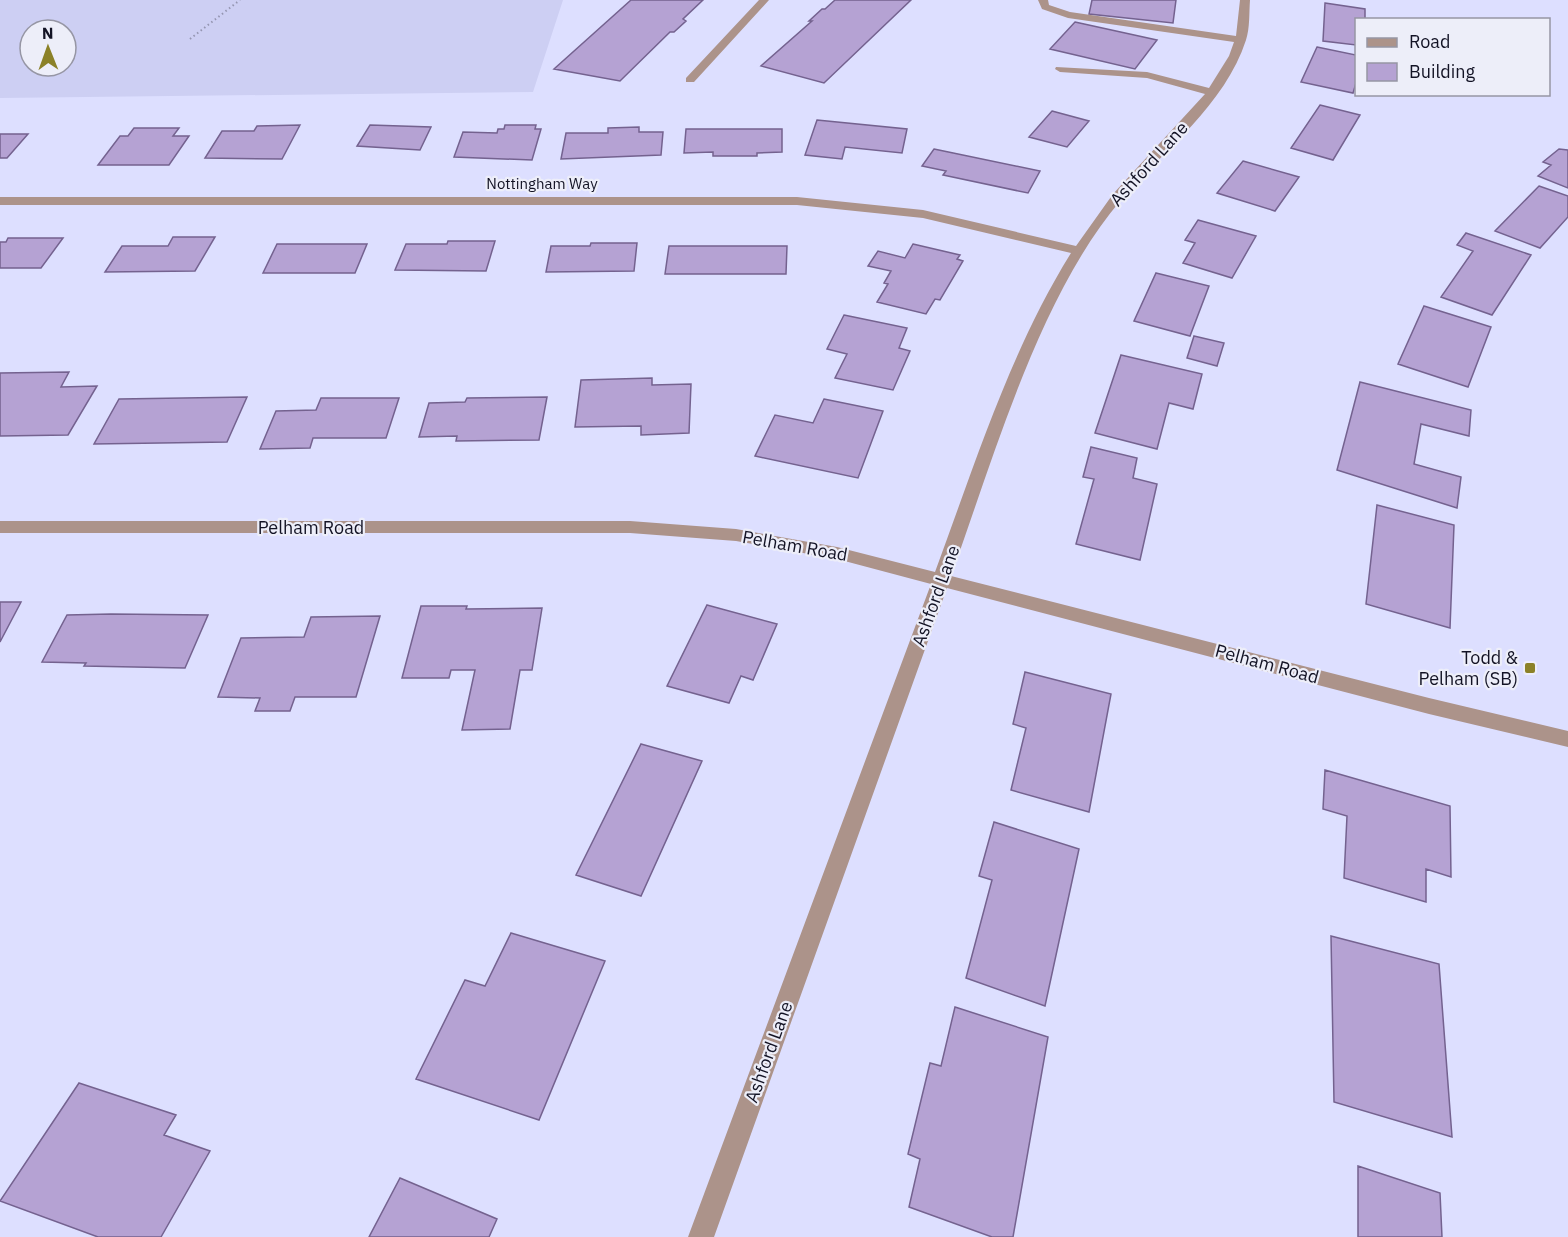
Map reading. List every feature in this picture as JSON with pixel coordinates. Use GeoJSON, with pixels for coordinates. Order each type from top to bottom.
{"type":"FeatureCollection","features":[{"type":"Feature","properties":{"kind":"street"},"geometry":{"type":"LineString","coordinates":[[690,80],[764,0]]}},
{"type":"Feature","properties":{"kind":"street"},"geometry":{"type":"LineString","coordinates":[[1043,0],[1046,8],[1068,15],[1240,40]]}},
{"type":"Feature","properties":{"kind":"street","name":"Ashford Lane"},"geometry":{"type":"LineString","coordinates":[[701,1237],[1015,381],[1045,309],[1079,251],[1116,198],[1222,78],[1240,40],[1247,15],[1245,0]]}},
{"type":"Feature","properties":{"kind":"street"},"geometry":{"type":"LineString","coordinates":[[1060,69],[1147,75],[1212,92]]}},
{"type":"Feature","properties":{"kind":"street","name":"Nottingham Way"},"geometry":{"type":"LineString","coordinates":[[0,201],[797,201],[923,214],[1079,251]]}},
{"type":"Feature","properties":{"kind":"street","name":"Pelham Road"},"geometry":{"type":"LineString","coordinates":[[0,527],[630,527],[736,535],[837,553],[1568,740]]}},
{"type":"Feature","properties":{"kind":"path"},"geometry":{"type":"LineString","coordinates":[[190,39],[240,0]]}},
{"type":"Feature","properties":{"kind":"shaded area"},"geometry":{"type":"Polygon","coordinates":[[[0,0],[563,0],[533,92],[0,98],[0,0]]]}},
{"type":"Feature","properties":{"kind":"building"},"geometry":{"type":"Polygon","coordinates":[[[631,0],[703,0],[683,19],[686,21],[674,32],[670,32],[620,81],[554,69],[631,0]]]}},
{"type":"Feature","properties":{"kind":"building"},"geometry":{"type":"Polygon","coordinates":[[[835,0],[911,0],[824,83],[761,66],[812,21],[809,21],[822,9],[835,0]]]}},
{"type":"Feature","properties":{"kind":"building"},"geometry":{"type":"Polygon","coordinates":[[[1092,0],[1176,0],[1173,23],[1089,14],[1092,0]]]}},
{"type":"Feature","properties":{"kind":"building"},"geometry":{"type":"Polygon","coordinates":[[[1325,3],[1365,9],[1365,18],[1355,18],[1355,45],[1323,41],[1325,3]]]}},
{"type":"Feature","properties":{"kind":"building"},"geometry":{"type":"Polygon","coordinates":[[[1075,22],[1157,40],[1135,69],[1050,49],[1075,22]]]}},
{"type":"Feature","properties":{"kind":"building"},"geometry":{"type":"Polygon","coordinates":[[[1317,47],[1355,55],[1353,93],[1301,82],[1317,47]]]}},
{"type":"Feature","properties":{"kind":"building"},"geometry":{"type":"Polygon","coordinates":[[[1320,105],[1360,115],[1333,160],[1291,148],[1320,105]]]}},
{"type":"Feature","properties":{"kind":"building"},"geometry":{"type":"Polygon","coordinates":[[[1052,111],[1089,121],[1067,147],[1029,137],[1052,111]]]}},
{"type":"Feature","properties":{"kind":"building"},"geometry":{"type":"Polygon","coordinates":[[[817,120],[907,129],[902,153],[845,147],[842,159],[805,155],[817,120]]]}},
{"type":"Feature","properties":{"kind":"building"},"geometry":{"type":"Polygon","coordinates":[[[300,125],[282,159],[205,158],[222,131],[254,131],[257,126],[300,125]]]}},
{"type":"Feature","properties":{"kind":"building"},"geometry":{"type":"Polygon","coordinates":[[[370,125],[431,127],[420,150],[357,146],[370,125]]]}},
{"type":"Feature","properties":{"kind":"building"},"geometry":{"type":"Polygon","coordinates":[[[505,125],[536,125],[535,129],[541,129],[532,160],[454,157],[463,132],[497,133],[498,129],[504,129],[505,125]]]}},
{"type":"Feature","properties":{"kind":"building"},"geometry":{"type":"Polygon","coordinates":[[[639,127],[639,132],[663,132],[661,155],[561,159],[566,133],[608,133],[608,128],[639,127]]]}},
{"type":"Feature","properties":{"kind":"building"},"geometry":{"type":"Polygon","coordinates":[[[134,128],[179,128],[173,136],[189,136],[169,165],[98,165],[120,136],[128,136],[134,128]]]}},
{"type":"Feature","properties":{"kind":"building"},"geometry":{"type":"Polygon","coordinates":[[[686,129],[782,129],[782,152],[757,153],[757,156],[713,156],[713,152],[684,153],[686,129]]]}},
{"type":"Feature","properties":{"kind":"building"},"geometry":{"type":"Polygon","coordinates":[[[0,134],[28,134],[7,158],[0,158],[0,134]]]}},
{"type":"Feature","properties":{"kind":"building"},"geometry":{"type":"Polygon","coordinates":[[[934,149],[1040,171],[1028,193],[943,175],[946,171],[922,166],[934,149]]]}},
{"type":"Feature","properties":{"kind":"building"},"geometry":{"type":"Polygon","coordinates":[[[1559,149],[1568,150],[1568,188],[1538,176],[1551,165],[1543,162],[1559,149]]]}},
{"type":"Feature","properties":{"kind":"building"},"geometry":{"type":"Polygon","coordinates":[[[1243,161],[1299,177],[1275,211],[1217,193],[1243,161]]]}},
{"type":"Feature","properties":{"kind":"building"},"geometry":{"type":"Polygon","coordinates":[[[1539,186],[1568,196],[1568,217],[1540,248],[1495,231],[1539,186]]]}},
{"type":"Feature","properties":{"kind":"building"},"geometry":{"type":"Polygon","coordinates":[[[1198,220],[1256,236],[1232,278],[1183,263],[1195,243],[1185,240],[1198,220]]]}},
{"type":"Feature","properties":{"kind":"building"},"geometry":{"type":"Polygon","coordinates":[[[1466,233],[1531,255],[1492,315],[1441,297],[1473,251],[1457,245],[1466,233]]]}},
{"type":"Feature","properties":{"kind":"building"},"geometry":{"type":"Polygon","coordinates":[[[173,237],[215,237],[195,271],[105,272],[122,246],[168,246],[173,237]]]}},
{"type":"Feature","properties":{"kind":"building"},"geometry":{"type":"Polygon","coordinates":[[[8,238],[63,238],[41,268],[0,268],[0,242],[6,242],[8,238]]]}},
{"type":"Feature","properties":{"kind":"building"},"geometry":{"type":"Polygon","coordinates":[[[448,241],[495,241],[486,271],[395,270],[406,244],[447,244],[448,241]]]}},
{"type":"Feature","properties":{"kind":"building"},"geometry":{"type":"Polygon","coordinates":[[[591,243],[637,243],[634,271],[546,272],[551,246],[590,246],[591,243]]]}},
{"type":"Feature","properties":{"kind":"building"},"geometry":{"type":"Polygon","coordinates":[[[277,244],[367,244],[355,273],[263,273],[277,244]]]}},
{"type":"Feature","properties":{"kind":"building"},"geometry":{"type":"Polygon","coordinates":[[[913,244],[960,255],[957,259],[963,261],[940,300],[935,299],[926,314],[877,302],[888,284],[884,283],[891,271],[868,266],[878,251],[905,258],[913,244]]]}},
{"type":"Feature","properties":{"kind":"building"},"geometry":{"type":"Polygon","coordinates":[[[669,246],[787,246],[786,274],[665,274],[669,246]]]}},
{"type":"Feature","properties":{"kind":"building"},"geometry":{"type":"Polygon","coordinates":[[[1156,273],[1209,286],[1190,336],[1134,321],[1156,273]]]}},
{"type":"Feature","properties":{"kind":"building"},"geometry":{"type":"Polygon","coordinates":[[[1424,306],[1491,327],[1468,387],[1398,364],[1424,306]]]}},
{"type":"Feature","properties":{"kind":"building"},"geometry":{"type":"Polygon","coordinates":[[[844,315],[907,328],[899,348],[910,351],[893,390],[835,378],[847,354],[827,349],[844,315]]]}},
{"type":"Feature","properties":{"kind":"building"},"geometry":{"type":"Polygon","coordinates":[[[1194,336],[1224,343],[1217,366],[1187,358],[1194,336]]]}},
{"type":"Feature","properties":{"kind":"building"},"geometry":{"type":"Polygon","coordinates":[[[1121,355],[1202,374],[1193,409],[1169,403],[1157,449],[1095,433],[1121,355]]]}},
{"type":"Feature","properties":{"kind":"building"},"geometry":{"type":"Polygon","coordinates":[[[69,372],[61,387],[97,386],[68,435],[0,436],[0,373],[69,372]]]}},
{"type":"Feature","properties":{"kind":"building"},"geometry":{"type":"Polygon","coordinates":[[[652,378],[652,385],[691,384],[689,433],[641,435],[641,426],[575,427],[581,380],[652,378]]]}},
{"type":"Feature","properties":{"kind":"building"},"geometry":{"type":"Polygon","coordinates":[[[1360,382],[1471,410],[1469,436],[1421,424],[1414,464],[1461,477],[1457,508],[1337,470],[1360,382]]]}},
{"type":"Feature","properties":{"kind":"building"},"geometry":{"type":"Polygon","coordinates":[[[247,397],[227,442],[94,444],[119,399],[247,397]]]}},
{"type":"Feature","properties":{"kind":"building"},"geometry":{"type":"Polygon","coordinates":[[[547,397],[539,440],[456,441],[457,436],[419,437],[429,403],[465,402],[467,398],[547,397]]]}},
{"type":"Feature","properties":{"kind":"building"},"geometry":{"type":"Polygon","coordinates":[[[321,398],[399,398],[386,438],[313,438],[310,448],[260,449],[276,411],[316,410],[321,398]]]}},
{"type":"Feature","properties":{"kind":"building"},"geometry":{"type":"Polygon","coordinates":[[[824,399],[883,411],[858,478],[755,456],[775,415],[813,423],[824,399]]]}},
{"type":"Feature","properties":{"kind":"building"},"geometry":{"type":"Polygon","coordinates":[[[1091,447],[1137,458],[1133,478],[1157,484],[1140,560],[1076,544],[1094,479],[1083,477],[1091,447]]]}},
{"type":"Feature","properties":{"kind":"building"},"geometry":{"type":"Polygon","coordinates":[[[1377,505],[1454,525],[1450,628],[1366,604],[1377,505]]]}},
{"type":"Feature","properties":{"kind":"building"},"geometry":{"type":"Polygon","coordinates":[[[0,602],[21,602],[0,642],[0,602]]]}},
{"type":"Feature","properties":{"kind":"building"},"geometry":{"type":"Polygon","coordinates":[[[707,605],[777,624],[753,680],[741,676],[729,703],[667,686],[707,605]]]}},
{"type":"Feature","properties":{"kind":"building"},"geometry":{"type":"Polygon","coordinates":[[[421,606],[467,606],[466,609],[542,608],[532,670],[520,670],[510,729],[462,730],[475,670],[451,670],[449,678],[402,678],[421,606]]]}},
{"type":"Feature","properties":{"kind":"building"},"geometry":{"type":"Polygon","coordinates":[[[67,615],[208,615],[185,668],[84,666],[86,663],[42,662],[67,615]]]}},
{"type":"Feature","properties":{"kind":"building"},"geometry":{"type":"Polygon","coordinates":[[[380,616],[356,697],[295,697],[290,711],[255,711],[260,698],[218,697],[241,638],[304,637],[311,617],[380,616]]]}},
{"type":"Feature","properties":{"kind":"building"},"geometry":{"type":"Polygon","coordinates":[[[1025,672],[1111,694],[1089,812],[1011,790],[1026,728],[1013,724],[1025,672]]]}},
{"type":"Feature","properties":{"kind":"building"},"geometry":{"type":"Polygon","coordinates":[[[641,744],[702,761],[641,896],[576,875],[641,744]]]}},
{"type":"Feature","properties":{"kind":"building"},"geometry":{"type":"Polygon","coordinates":[[[1325,770],[1450,806],[1451,877],[1426,869],[1426,902],[1344,878],[1347,816],[1323,809],[1325,770]]]}},
{"type":"Feature","properties":{"kind":"building"},"geometry":{"type":"Polygon","coordinates":[[[994,822],[1079,849],[1045,1006],[966,978],[992,880],[979,876],[994,822]]]}},
{"type":"Feature","properties":{"kind":"building"},"geometry":{"type":"Polygon","coordinates":[[[511,933],[605,961],[539,1120],[416,1079],[465,980],[485,986],[511,933]]]}},
{"type":"Feature","properties":{"kind":"building"},"geometry":{"type":"Polygon","coordinates":[[[1331,936],[1439,964],[1452,1137],[1334,1102],[1331,936]]]}},
{"type":"Feature","properties":{"kind":"building"},"geometry":{"type":"Polygon","coordinates":[[[955,1007],[1048,1037],[1013,1237],[992,1237],[909,1207],[920,1159],[908,1154],[930,1063],[941,1066],[955,1007]]]}},
{"type":"Feature","properties":{"kind":"building"},"geometry":{"type":"Polygon","coordinates":[[[79,1083],[176,1115],[164,1135],[210,1151],[161,1237],[98,1237],[0,1201],[79,1083]]]}},
{"type":"Feature","properties":{"kind":"building"},"geometry":{"type":"Polygon","coordinates":[[[1358,1166],[1440,1193],[1442,1237],[1358,1237],[1358,1166]]]}},
{"type":"Feature","properties":{"kind":"building"},"geometry":{"type":"Polygon","coordinates":[[[400,1178],[497,1219],[489,1237],[369,1237],[400,1178]]]}},
{"type":"Feature","properties":{"kind":"place","name":"Todd & Pelham (SB)"},"geometry":{"type":"Point","coordinates":[1530,668]}}]}
